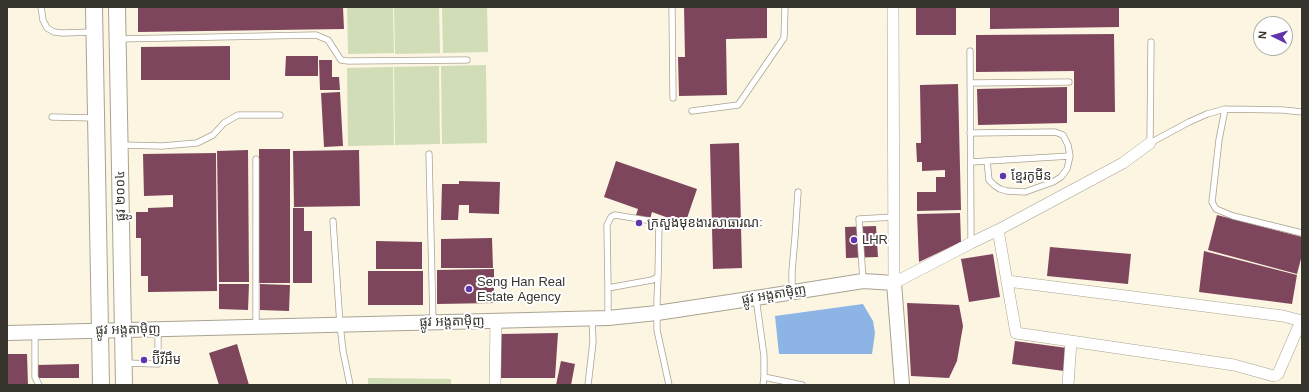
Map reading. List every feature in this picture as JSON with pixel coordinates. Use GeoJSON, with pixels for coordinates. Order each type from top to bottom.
{"type":"FeatureCollection","features":[{"type":"Feature","properties":{"kind":"main road","name":"ផ្លូវ ២០០៤"},"geometry":{"type":"LineString","coordinates":[[94,7],[101,385]]}},
{"type":"Feature","properties":{"kind":"main road","name":"ផ្លូវ ២០០៤"},"geometry":{"type":"LineString","coordinates":[[117,7],[124,385]]}},
{"type":"Feature","properties":{"kind":"street"},"geometry":{"type":"LineString","coordinates":[[894,7],[894,283],[902,385]]}},
{"type":"Feature","properties":{"kind":"street"},"geometry":{"type":"LineString","coordinates":[[894,283],[998,230],[1123,163],[1150,143]]}},
{"type":"Feature","properties":{"kind":"street"},"geometry":{"type":"LineString","coordinates":[[998,230],[1016,333],[1234,365],[1274,376],[1278,374],[1301,320],[1283,316],[1007,281]]}},
{"type":"Feature","properties":{"kind":"street","name":"ផ្លូវ អង្តតាម៉ិញ"},"geometry":{"type":"LineString","coordinates":[[7,333],[608,318],[657,313],[863,281],[894,283]]}},
{"type":"Feature","properties":{"kind":"street"},"geometry":{"type":"LineString","coordinates":[[495,385],[496,321]]}},
{"type":"Feature","properties":{"kind":"street"},"geometry":{"type":"LineString","coordinates":[[1068,385],[1071,341]]}},
{"type":"Feature","properties":{"kind":"lane"},"geometry":{"type":"LineString","coordinates":[[41,7],[43,20],[47,28],[54,32],[95,32]]}},
{"type":"Feature","properties":{"kind":"lane"},"geometry":{"type":"LineString","coordinates":[[672,7],[673,98]]}},
{"type":"Feature","properties":{"kind":"lane"},"geometry":{"type":"LineString","coordinates":[[692,111],[738,105],[784,38],[785,7]]}},
{"type":"Feature","properties":{"kind":"lane"},"geometry":{"type":"LineString","coordinates":[[118,39],[316,35],[328,40],[341,60],[467,60]]}},
{"type":"Feature","properties":{"kind":"lane"},"geometry":{"type":"LineString","coordinates":[[1151,42],[1150,143],[1195,119],[1224,109],[1283,110],[1302,112]]}},
{"type":"Feature","properties":{"kind":"lane"},"geometry":{"type":"LineString","coordinates":[[970,51],[971,243]]}},
{"type":"Feature","properties":{"kind":"lane"},"geometry":{"type":"LineString","coordinates":[[970,83],[1069,82]]}},
{"type":"Feature","properties":{"kind":"lane"},"geometry":{"type":"LineString","coordinates":[[1224,109],[1212,202],[1216,209],[1234,216],[1302,233]]}},
{"type":"Feature","properties":{"kind":"lane"},"geometry":{"type":"LineString","coordinates":[[120,145],[162,146],[197,143],[213,135],[224,123],[238,115],[280,115]]}},
{"type":"Feature","properties":{"kind":"lane"},"geometry":{"type":"LineString","coordinates":[[52,117],[96,118]]}},
{"type":"Feature","properties":{"kind":"lane"},"geometry":{"type":"LineString","coordinates":[[970,133],[1055,132],[1062,135],[1068,145],[1070,156],[1067,169],[1061,177],[1025,192],[1007,191],[994,185],[989,180],[987,161]]}},
{"type":"Feature","properties":{"kind":"lane"},"geometry":{"type":"LineString","coordinates":[[430,154],[433,322]]}},
{"type":"Feature","properties":{"kind":"lane"},"geometry":{"type":"LineString","coordinates":[[971,162],[1070,156]]}},
{"type":"Feature","properties":{"kind":"lane"},"geometry":{"type":"LineString","coordinates":[[256,159],[256,327]]}},
{"type":"Feature","properties":{"kind":"lane"},"geometry":{"type":"LineString","coordinates":[[792,292],[792,271],[798,192]]}},
{"type":"Feature","properties":{"kind":"lane"},"geometry":{"type":"LineString","coordinates":[[608,318],[607,225],[611,217],[615,215],[658,222],[657,330],[669,385]]}},
{"type":"Feature","properties":{"kind":"lane"},"geometry":{"type":"LineString","coordinates":[[863,281],[860,219],[895,217]]}},
{"type":"Feature","properties":{"kind":"lane"},"geometry":{"type":"LineString","coordinates":[[333,222],[340,325],[343,352],[350,385]]}},
{"type":"Feature","properties":{"kind":"lane"},"geometry":{"type":"LineString","coordinates":[[608,288],[652,280],[658,277]]}},
{"type":"Feature","properties":{"kind":"lane"},"geometry":{"type":"LineString","coordinates":[[756,298],[764,356],[763,385]]}},
{"type":"Feature","properties":{"kind":"lane"},"geometry":{"type":"LineString","coordinates":[[588,385],[593,342],[592,318]]}},
{"type":"Feature","properties":{"kind":"lane"},"geometry":{"type":"LineString","coordinates":[[124,363],[158,364],[158,329]]}},
{"type":"Feature","properties":{"kind":"lane"},"geometry":{"type":"LineString","coordinates":[[35,332],[35,377],[39,385]]}},
{"type":"Feature","properties":{"kind":"lane"},"geometry":{"type":"LineString","coordinates":[[764,377],[802,385]]}},
{"type":"Feature","properties":{"kind":"green space"},"geometry":{"type":"Polygon","coordinates":[[[347,7],[393,7],[394,53],[348,54],[347,7]]]}},
{"type":"Feature","properties":{"kind":"green space"},"geometry":{"type":"Polygon","coordinates":[[[394,7],[439,7],[440,53],[395,54],[394,7]]]}},
{"type":"Feature","properties":{"kind":"green space"},"geometry":{"type":"Polygon","coordinates":[[[442,7],[487,7],[488,52],[443,53],[442,7]]]}},
{"type":"Feature","properties":{"kind":"green space"},"geometry":{"type":"Polygon","coordinates":[[[486,65],[487,143],[442,144],[441,66],[486,65]]]}},
{"type":"Feature","properties":{"kind":"green space"},"geometry":{"type":"Polygon","coordinates":[[[439,66],[440,144],[395,145],[394,67],[439,66]]]}},
{"type":"Feature","properties":{"kind":"green space"},"geometry":{"type":"Polygon","coordinates":[[[393,67],[394,145],[348,146],[347,68],[393,67]]]}},
{"type":"Feature","properties":{"kind":"green space"},"geometry":{"type":"Polygon","coordinates":[[[368,378],[451,379],[451,385],[368,385],[368,378]]]}},
{"type":"Feature","properties":{"kind":"water"},"geometry":{"type":"Polygon","coordinates":[[[863,304],[873,321],[875,333],[872,354],[779,354],[775,316],[863,304]]]}},
{"type":"Feature","properties":{"kind":"building"},"geometry":{"type":"Polygon","coordinates":[[[138,7],[343,7],[344,29],[138,32],[138,7]]]}},
{"type":"Feature","properties":{"kind":"building"},"geometry":{"type":"Polygon","coordinates":[[[684,7],[767,7],[767,38],[726,39],[727,95],[679,96],[678,57],[685,57],[684,7]]]}},
{"type":"Feature","properties":{"kind":"building"},"geometry":{"type":"Polygon","coordinates":[[[916,7],[956,7],[956,35],[916,35],[916,7]]]}},
{"type":"Feature","properties":{"kind":"building"},"geometry":{"type":"Polygon","coordinates":[[[990,7],[1119,7],[1119,27],[990,29],[990,7]]]}},
{"type":"Feature","properties":{"kind":"building"},"geometry":{"type":"Polygon","coordinates":[[[1114,34],[1115,112],[1074,112],[1074,71],[976,72],[976,35],[1114,34]]]}},
{"type":"Feature","properties":{"kind":"building"},"geometry":{"type":"Polygon","coordinates":[[[230,46],[230,80],[141,80],[141,47],[230,46]]]}},
{"type":"Feature","properties":{"kind":"building"},"geometry":{"type":"Polygon","coordinates":[[[286,56],[318,56],[318,76],[285,76],[286,56]]]}},
{"type":"Feature","properties":{"kind":"building"},"geometry":{"type":"Polygon","coordinates":[[[319,60],[332,60],[332,77],[339,77],[340,90],[320,90],[319,60]]]}},
{"type":"Feature","properties":{"kind":"building"},"geometry":{"type":"Polygon","coordinates":[[[958,84],[961,210],[917,211],[917,192],[936,192],[936,177],[945,177],[945,170],[922,171],[922,162],[917,162],[916,143],[921,143],[920,85],[958,84]]]}},
{"type":"Feature","properties":{"kind":"building"},"geometry":{"type":"Polygon","coordinates":[[[1067,87],[1067,123],[978,125],[977,89],[1067,87]]]}},
{"type":"Feature","properties":{"kind":"building"},"geometry":{"type":"Polygon","coordinates":[[[340,92],[343,146],[324,147],[321,93],[340,92]]]}},
{"type":"Feature","properties":{"kind":"building"},"geometry":{"type":"Polygon","coordinates":[[[739,143],[742,268],[713,269],[710,144],[739,143]]]}},
{"type":"Feature","properties":{"kind":"building"},"geometry":{"type":"Polygon","coordinates":[[[259,149],[290,149],[290,283],[259,283],[259,149]]]}},
{"type":"Feature","properties":{"kind":"building"},"geometry":{"type":"Polygon","coordinates":[[[248,150],[249,282],[219,282],[217,151],[248,150]]]}},
{"type":"Feature","properties":{"kind":"building"},"geometry":{"type":"Polygon","coordinates":[[[359,150],[360,206],[294,207],[293,151],[359,150]]]}},
{"type":"Feature","properties":{"kind":"building"},"geometry":{"type":"Polygon","coordinates":[[[216,153],[217,291],[148,292],[148,276],[141,276],[141,238],[136,238],[136,212],[148,212],[148,208],[173,207],[173,195],[144,196],[143,154],[216,153]]]}},
{"type":"Feature","properties":{"kind":"building","name":"ក្រសួងមុខងារសាធារណៈ"},"geometry":{"type":"Polygon","coordinates":[[[616,161],[697,189],[685,224],[652,212],[650,219],[636,215],[638,209],[604,197],[616,161]]]}},
{"type":"Feature","properties":{"kind":"building"},"geometry":{"type":"Polygon","coordinates":[[[459,181],[500,182],[499,214],[469,213],[469,205],[459,205],[458,220],[441,220],[442,184],[459,184],[459,181]]]}},
{"type":"Feature","properties":{"kind":"building"},"geometry":{"type":"Polygon","coordinates":[[[293,208],[304,208],[304,231],[312,231],[312,283],[293,283],[293,208]]]}},
{"type":"Feature","properties":{"kind":"building"},"geometry":{"type":"Polygon","coordinates":[[[960,213],[961,242],[919,262],[917,214],[960,213]]]}},
{"type":"Feature","properties":{"kind":"building"},"geometry":{"type":"Polygon","coordinates":[[[1217,215],[1302,237],[1302,255],[1297,274],[1208,250],[1217,215]]]}},
{"type":"Feature","properties":{"kind":"building"},"geometry":{"type":"Polygon","coordinates":[[[876,226],[878,257],[846,258],[845,227],[876,226]]]}},
{"type":"Feature","properties":{"kind":"building"},"geometry":{"type":"Polygon","coordinates":[[[492,238],[493,268],[441,268],[441,239],[492,238]]]}},
{"type":"Feature","properties":{"kind":"building"},"geometry":{"type":"Polygon","coordinates":[[[376,241],[422,242],[422,269],[376,269],[376,241]]]}},
{"type":"Feature","properties":{"kind":"building"},"geometry":{"type":"Polygon","coordinates":[[[1050,247],[1131,254],[1128,284],[1047,276],[1050,247]]]}},
{"type":"Feature","properties":{"kind":"building"},"geometry":{"type":"Polygon","coordinates":[[[1204,251],[1297,275],[1292,304],[1199,292],[1204,251]]]}},
{"type":"Feature","properties":{"kind":"building"},"geometry":{"type":"Polygon","coordinates":[[[993,254],[1000,297],[969,302],[961,259],[993,254]]]}},
{"type":"Feature","properties":{"kind":"building"},"geometry":{"type":"Polygon","coordinates":[[[494,269],[494,303],[437,304],[437,270],[494,269]]]}},
{"type":"Feature","properties":{"kind":"building"},"geometry":{"type":"Polygon","coordinates":[[[368,271],[423,271],[423,305],[368,305],[368,271]]]}},
{"type":"Feature","properties":{"kind":"building"},"geometry":{"type":"Polygon","coordinates":[[[219,284],[249,284],[248,310],[219,309],[219,284]]]}},
{"type":"Feature","properties":{"kind":"building"},"geometry":{"type":"Polygon","coordinates":[[[260,284],[290,285],[289,311],[260,310],[260,284]]]}},
{"type":"Feature","properties":{"kind":"building"},"geometry":{"type":"Polygon","coordinates":[[[907,303],[959,305],[963,326],[957,361],[949,378],[911,376],[907,303]]]}},
{"type":"Feature","properties":{"kind":"building"},"geometry":{"type":"Polygon","coordinates":[[[558,333],[555,378],[500,378],[501,334],[558,333]]]}},
{"type":"Feature","properties":{"kind":"building"},"geometry":{"type":"Polygon","coordinates":[[[1015,341],[1067,348],[1064,371],[1012,364],[1015,341]]]}},
{"type":"Feature","properties":{"kind":"building"},"geometry":{"type":"Polygon","coordinates":[[[237,344],[249,385],[219,385],[209,353],[237,344]]]}},
{"type":"Feature","properties":{"kind":"building"},"geometry":{"type":"Polygon","coordinates":[[[7,354],[27,354],[28,385],[7,385],[7,354]]]}},
{"type":"Feature","properties":{"kind":"building"},"geometry":{"type":"Polygon","coordinates":[[[561,361],[575,364],[571,385],[556,385],[561,361]]]}},
{"type":"Feature","properties":{"kind":"building"},"geometry":{"type":"Polygon","coordinates":[[[79,364],[79,378],[38,378],[37,365],[79,364]]]}},
{"type":"Feature","properties":{"kind":"place","name":"ខ្មែរកូមីន"},"geometry":{"type":"Point","coordinates":[1003,176]}},
{"type":"Feature","properties":{"kind":"place","name":"ក្រសួងមុខងារសាធារណៈ"},"geometry":{"type":"Point","coordinates":[639,223]}},
{"type":"Feature","properties":{"kind":"place","name":"LHR"},"geometry":{"type":"Point","coordinates":[854,240]}},
{"type":"Feature","properties":{"kind":"place","name":"Seng Han Real Estate Agency"},"geometry":{"type":"Point","coordinates":[469,289]}},
{"type":"Feature","properties":{"kind":"place","name":"ប៊ីវីអឹម"},"geometry":{"type":"Point","coordinates":[144,360]}}]}
